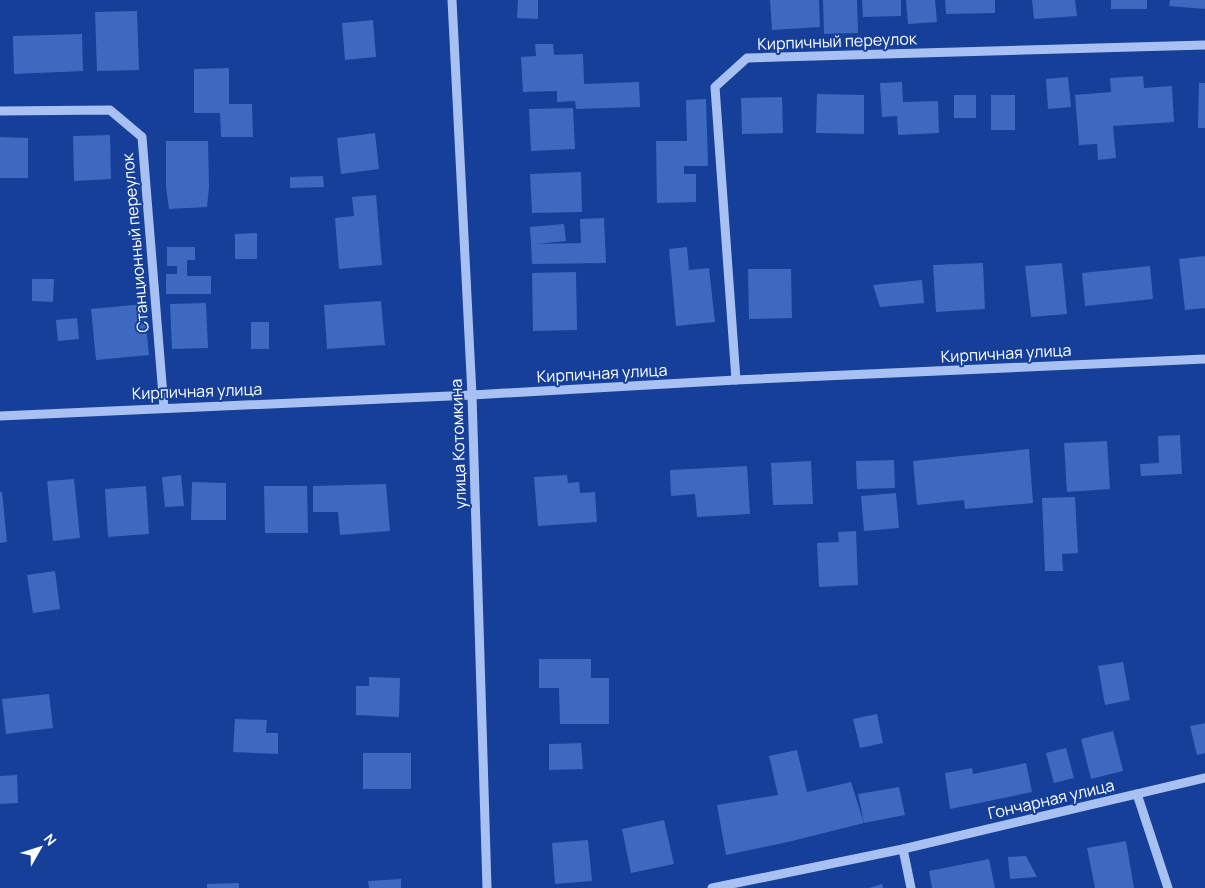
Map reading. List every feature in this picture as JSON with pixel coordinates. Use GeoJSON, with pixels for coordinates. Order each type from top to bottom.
{"type":"FeatureCollection","features":[{"type":"Feature","properties":{"kind":"street","name":"улица Котомкина"},"geometry":{"type":"LineString","coordinates":[[452,0],[472,395],[487,888]]}},
{"type":"Feature","properties":{"kind":"street","name":"Кирпичный переулок"},"geometry":{"type":"LineString","coordinates":[[736,380],[715,88],[747,58],[1205,45]]}},
{"type":"Feature","properties":{"kind":"street","name":"Станционный переулок"},"geometry":{"type":"LineString","coordinates":[[0,111],[110,110],[142,138],[164,408]]}},
{"type":"Feature","properties":{"kind":"street","name":"Кирпичная улица"},"geometry":{"type":"LineString","coordinates":[[0,416],[1205,359]]}},
{"type":"Feature","properties":{"kind":"street","name":"Гончарная улица"},"geometry":{"type":"LineString","coordinates":[[712,888],[903,848],[1205,778]]}},
{"type":"Feature","properties":{"kind":"street"},"geometry":{"type":"LineString","coordinates":[[1137,794],[1168,888]]}},
{"type":"Feature","properties":{"kind":"street"},"geometry":{"type":"LineString","coordinates":[[903,848],[911,888]]}},
{"type":"Feature","properties":{"kind":"building"},"geometry":{"type":"Polygon","coordinates":[[[518,0],[538,0],[538,19],[517,18],[518,0]]]}},
{"type":"Feature","properties":{"kind":"building"},"geometry":{"type":"Polygon","coordinates":[[[770,0],[819,0],[820,27],[772,30],[770,0]]]}},
{"type":"Feature","properties":{"kind":"building"},"geometry":{"type":"Polygon","coordinates":[[[823,0],[857,0],[858,33],[824,34],[823,0]]]}},
{"type":"Feature","properties":{"kind":"building"},"geometry":{"type":"Polygon","coordinates":[[[862,0],[901,0],[901,16],[863,17],[862,0]]]}},
{"type":"Feature","properties":{"kind":"building"},"geometry":{"type":"Polygon","coordinates":[[[906,0],[935,0],[937,22],[908,24],[906,0]]]}},
{"type":"Feature","properties":{"kind":"building"},"geometry":{"type":"Polygon","coordinates":[[[945,0],[995,0],[995,13],[946,14],[945,0]]]}},
{"type":"Feature","properties":{"kind":"building"},"geometry":{"type":"Polygon","coordinates":[[[1032,0],[1075,0],[1077,16],[1034,19],[1032,0]]]}},
{"type":"Feature","properties":{"kind":"building"},"geometry":{"type":"Polygon","coordinates":[[[1111,0],[1147,0],[1147,9],[1111,9],[1111,0]]]}},
{"type":"Feature","properties":{"kind":"building"},"geometry":{"type":"Polygon","coordinates":[[[1170,0],[1205,0],[1205,9],[1169,6],[1170,0]]]}},
{"type":"Feature","properties":{"kind":"building"},"geometry":{"type":"Polygon","coordinates":[[[137,11],[139,70],[97,71],[95,12],[137,11]]]}},
{"type":"Feature","properties":{"kind":"building"},"geometry":{"type":"Polygon","coordinates":[[[373,20],[376,57],[345,60],[342,23],[373,20]]]}},
{"type":"Feature","properties":{"kind":"building"},"geometry":{"type":"Polygon","coordinates":[[[82,34],[83,71],[14,74],[13,36],[82,34]]]}},
{"type":"Feature","properties":{"kind":"building"},"geometry":{"type":"Polygon","coordinates":[[[535,44],[553,44],[554,55],[583,54],[584,84],[639,82],[640,107],[576,109],[575,101],[557,102],[557,91],[523,92],[521,57],[536,56],[535,44]]]}},
{"type":"Feature","properties":{"kind":"building"},"geometry":{"type":"Polygon","coordinates":[[[229,68],[229,104],[252,104],[253,137],[221,137],[220,113],[194,113],[194,69],[229,68]]]}},
{"type":"Feature","properties":{"kind":"building"},"geometry":{"type":"Polygon","coordinates":[[[1143,76],[1144,88],[1172,86],[1174,122],[1113,126],[1116,158],[1098,160],[1097,144],[1079,145],[1075,95],[1111,92],[1110,78],[1143,76]]]}},
{"type":"Feature","properties":{"kind":"building"},"geometry":{"type":"Polygon","coordinates":[[[1068,77],[1071,107],[1048,109],[1046,79],[1068,77]]]}},
{"type":"Feature","properties":{"kind":"building"},"geometry":{"type":"Polygon","coordinates":[[[902,82],[903,102],[938,101],[939,133],[898,135],[897,116],[882,117],[880,83],[902,82]]]}},
{"type":"Feature","properties":{"kind":"building"},"geometry":{"type":"Polygon","coordinates":[[[1199,83],[1205,83],[1205,128],[1198,128],[1199,83]]]}},
{"type":"Feature","properties":{"kind":"building"},"geometry":{"type":"Polygon","coordinates":[[[817,94],[864,95],[864,134],[816,133],[817,94]]]}},
{"type":"Feature","properties":{"kind":"building"},"geometry":{"type":"Polygon","coordinates":[[[954,95],[976,95],[976,118],[954,118],[954,95]]]}},
{"type":"Feature","properties":{"kind":"building"},"geometry":{"type":"Polygon","coordinates":[[[991,95],[1015,95],[1015,130],[991,130],[991,95]]]}},
{"type":"Feature","properties":{"kind":"building"},"geometry":{"type":"Polygon","coordinates":[[[782,97],[783,133],[742,134],[741,98],[782,97]]]}},
{"type":"Feature","properties":{"kind":"building"},"geometry":{"type":"Polygon","coordinates":[[[706,99],[708,166],[684,166],[684,174],[696,174],[696,202],[657,203],[656,141],[687,141],[686,100],[706,99]]]}},
{"type":"Feature","properties":{"kind":"building"},"geometry":{"type":"Polygon","coordinates":[[[573,108],[575,149],[531,151],[529,109],[573,108]]]}},
{"type":"Feature","properties":{"kind":"building"},"geometry":{"type":"Polygon","coordinates":[[[375,133],[379,169],[341,174],[337,138],[375,133]]]}},
{"type":"Feature","properties":{"kind":"building"},"geometry":{"type":"Polygon","coordinates":[[[110,135],[111,179],[74,181],[73,136],[110,135]]]}},
{"type":"Feature","properties":{"kind":"building"},"geometry":{"type":"Polygon","coordinates":[[[0,137],[28,138],[28,178],[0,178],[0,137]]]}},
{"type":"Feature","properties":{"kind":"building"},"geometry":{"type":"Polygon","coordinates":[[[166,141],[208,141],[209,187],[207,207],[169,209],[166,187],[166,141]]]}},
{"type":"Feature","properties":{"kind":"building"},"geometry":{"type":"Polygon","coordinates":[[[581,172],[582,212],[532,213],[530,174],[581,172]]]}},
{"type":"Feature","properties":{"kind":"building"},"geometry":{"type":"Polygon","coordinates":[[[323,176],[324,187],[290,188],[290,177],[323,176]]]}},
{"type":"Feature","properties":{"kind":"building"},"geometry":{"type":"Polygon","coordinates":[[[376,195],[382,265],[339,269],[335,218],[354,216],[352,197],[376,195]]]}},
{"type":"Feature","properties":{"kind":"building"},"geometry":{"type":"Polygon","coordinates":[[[604,218],[606,263],[532,264],[530,227],[564,224],[566,241],[536,244],[581,243],[580,219],[604,218]]]}},
{"type":"Feature","properties":{"kind":"building"},"geometry":{"type":"Polygon","coordinates":[[[257,233],[257,259],[235,259],[235,234],[257,233]]]}},
{"type":"Feature","properties":{"kind":"building"},"geometry":{"type":"Polygon","coordinates":[[[167,247],[195,247],[195,260],[187,260],[187,276],[211,276],[211,294],[166,294],[166,274],[177,274],[177,266],[167,266],[167,247]]]}},
{"type":"Feature","properties":{"kind":"building"},"geometry":{"type":"Polygon","coordinates":[[[687,247],[689,270],[709,268],[715,322],[676,326],[669,249],[687,247]]]}},
{"type":"Feature","properties":{"kind":"building"},"geometry":{"type":"Polygon","coordinates":[[[1205,256],[1205,308],[1185,310],[1179,259],[1205,256]]]}},
{"type":"Feature","properties":{"kind":"building"},"geometry":{"type":"Polygon","coordinates":[[[983,263],[985,309],[936,312],[933,265],[983,263]]]}},
{"type":"Feature","properties":{"kind":"building"},"geometry":{"type":"Polygon","coordinates":[[[1062,263],[1067,314],[1031,317],[1025,266],[1062,263]]]}},
{"type":"Feature","properties":{"kind":"building"},"geometry":{"type":"Polygon","coordinates":[[[1150,266],[1153,299],[1085,306],[1082,273],[1150,266]]]}},
{"type":"Feature","properties":{"kind":"building"},"geometry":{"type":"Polygon","coordinates":[[[748,269],[791,269],[792,318],[749,319],[748,269]]]}},
{"type":"Feature","properties":{"kind":"building"},"geometry":{"type":"Polygon","coordinates":[[[576,272],[577,330],[533,331],[532,273],[576,272]]]}},
{"type":"Feature","properties":{"kind":"building"},"geometry":{"type":"Polygon","coordinates":[[[32,279],[54,279],[53,302],[32,301],[32,279]]]}},
{"type":"Feature","properties":{"kind":"building"},"geometry":{"type":"Polygon","coordinates":[[[922,280],[924,303],[880,307],[873,285],[922,280]]]}},
{"type":"Feature","properties":{"kind":"building"},"geometry":{"type":"Polygon","coordinates":[[[381,301],[385,345],[327,349],[324,305],[381,301]]]}},
{"type":"Feature","properties":{"kind":"building"},"geometry":{"type":"Polygon","coordinates":[[[206,303],[208,348],[172,349],[170,304],[206,303]]]}},
{"type":"Feature","properties":{"kind":"building"},"geometry":{"type":"Polygon","coordinates":[[[144,304],[149,355],[96,360],[91,309],[144,304]]]}},
{"type":"Feature","properties":{"kind":"building"},"geometry":{"type":"Polygon","coordinates":[[[77,318],[79,339],[58,341],[56,320],[77,318]]]}},
{"type":"Feature","properties":{"kind":"building"},"geometry":{"type":"Polygon","coordinates":[[[251,322],[269,322],[269,349],[251,349],[251,322]]]}},
{"type":"Feature","properties":{"kind":"building"},"geometry":{"type":"Polygon","coordinates":[[[1180,435],[1182,474],[1141,476],[1140,464],[1159,463],[1158,436],[1180,435]]]}},
{"type":"Feature","properties":{"kind":"building"},"geometry":{"type":"Polygon","coordinates":[[[1107,441],[1110,489],[1067,492],[1064,443],[1107,441]]]}},
{"type":"Feature","properties":{"kind":"building"},"geometry":{"type":"Polygon","coordinates":[[[1029,449],[1033,503],[965,509],[964,500],[917,505],[913,461],[1029,449]]]}},
{"type":"Feature","properties":{"kind":"building"},"geometry":{"type":"Polygon","coordinates":[[[894,460],[895,488],[857,489],[856,461],[894,460]]]}},
{"type":"Feature","properties":{"kind":"building"},"geometry":{"type":"Polygon","coordinates":[[[811,461],[813,504],[773,505],[771,463],[811,461]]]}},
{"type":"Feature","properties":{"kind":"building"},"geometry":{"type":"Polygon","coordinates":[[[747,466],[750,514],[697,517],[695,494],[671,496],[670,470],[747,466]]]}},
{"type":"Feature","properties":{"kind":"building"},"geometry":{"type":"Polygon","coordinates":[[[181,475],[184,506],[165,507],[162,477],[181,475]]]}},
{"type":"Feature","properties":{"kind":"building"},"geometry":{"type":"Polygon","coordinates":[[[567,475],[568,483],[579,482],[580,493],[595,492],[597,522],[538,526],[534,477],[567,475]]]}},
{"type":"Feature","properties":{"kind":"building"},"geometry":{"type":"Polygon","coordinates":[[[74,479],[80,538],[53,541],[47,481],[74,479]]]}},
{"type":"Feature","properties":{"kind":"building"},"geometry":{"type":"Polygon","coordinates":[[[192,482],[226,483],[226,520],[191,520],[192,482]]]}},
{"type":"Feature","properties":{"kind":"building"},"geometry":{"type":"Polygon","coordinates":[[[386,484],[390,531],[340,535],[338,512],[313,512],[313,486],[386,484]]]}},
{"type":"Feature","properties":{"kind":"building"},"geometry":{"type":"Polygon","coordinates":[[[146,486],[149,534],[108,537],[105,489],[146,486]]]}},
{"type":"Feature","properties":{"kind":"building"},"geometry":{"type":"Polygon","coordinates":[[[264,486],[307,486],[308,533],[265,533],[264,486]]]}},
{"type":"Feature","properties":{"kind":"building"},"geometry":{"type":"Polygon","coordinates":[[[0,492],[2,492],[7,542],[0,543],[0,492]]]}},
{"type":"Feature","properties":{"kind":"building"},"geometry":{"type":"Polygon","coordinates":[[[896,493],[899,528],[864,531],[861,496],[896,493]]]}},
{"type":"Feature","properties":{"kind":"building"},"geometry":{"type":"Polygon","coordinates":[[[1075,497],[1078,553],[1062,554],[1063,571],[1045,571],[1042,498],[1075,497]]]}},
{"type":"Feature","properties":{"kind":"building"},"geometry":{"type":"Polygon","coordinates":[[[856,531],[858,585],[819,587],[817,543],[839,542],[838,532],[856,531]]]}},
{"type":"Feature","properties":{"kind":"building"},"geometry":{"type":"Polygon","coordinates":[[[55,571],[60,609],[33,613],[27,575],[55,571]]]}},
{"type":"Feature","properties":{"kind":"building"},"geometry":{"type":"Polygon","coordinates":[[[539,659],[591,659],[591,678],[609,678],[609,724],[560,724],[559,688],[539,688],[539,659]]]}},
{"type":"Feature","properties":{"kind":"building"},"geometry":{"type":"Polygon","coordinates":[[[1123,662],[1130,700],[1105,705],[1098,666],[1123,662]]]}},
{"type":"Feature","properties":{"kind":"building"},"geometry":{"type":"Polygon","coordinates":[[[369,677],[400,678],[399,717],[356,715],[356,686],[369,686],[369,677]]]}},
{"type":"Feature","properties":{"kind":"building"},"geometry":{"type":"Polygon","coordinates":[[[49,694],[53,728],[6,734],[2,699],[49,694]]]}},
{"type":"Feature","properties":{"kind":"building"},"geometry":{"type":"Polygon","coordinates":[[[877,714],[883,743],[860,748],[853,719],[877,714]]]}},
{"type":"Feature","properties":{"kind":"building"},"geometry":{"type":"Polygon","coordinates":[[[235,719],[267,720],[266,733],[278,733],[278,754],[233,752],[235,719]]]}},
{"type":"Feature","properties":{"kind":"building"},"geometry":{"type":"Polygon","coordinates":[[[1205,723],[1205,753],[1197,755],[1190,726],[1205,723]]]}},
{"type":"Feature","properties":{"kind":"building"},"geometry":{"type":"Polygon","coordinates":[[[1113,731],[1123,771],[1091,779],[1081,739],[1113,731]]]}},
{"type":"Feature","properties":{"kind":"building"},"geometry":{"type":"Polygon","coordinates":[[[581,743],[583,769],[549,770],[549,744],[581,743]]]}},
{"type":"Feature","properties":{"kind":"building"},"geometry":{"type":"Polygon","coordinates":[[[1066,748],[1074,778],[1054,783],[1046,753],[1066,748]]]}},
{"type":"Feature","properties":{"kind":"building"},"geometry":{"type":"Polygon","coordinates":[[[797,750],[807,792],[851,782],[864,823],[726,855],[717,805],[778,795],[769,756],[797,750]]]}},
{"type":"Feature","properties":{"kind":"building"},"geometry":{"type":"Polygon","coordinates":[[[363,753],[411,753],[411,789],[363,789],[363,753]]]}},
{"type":"Feature","properties":{"kind":"building"},"geometry":{"type":"Polygon","coordinates":[[[1026,763],[1032,792],[950,809],[945,773],[972,768],[973,774],[1026,763]]]}},
{"type":"Feature","properties":{"kind":"building"},"geometry":{"type":"Polygon","coordinates":[[[17,775],[18,803],[0,804],[0,776],[17,775]]]}},
{"type":"Feature","properties":{"kind":"building"},"geometry":{"type":"Polygon","coordinates":[[[899,787],[905,815],[864,823],[858,794],[899,787]]]}},
{"type":"Feature","properties":{"kind":"building"},"geometry":{"type":"Polygon","coordinates":[[[664,820],[674,864],[631,873],[622,829],[664,820]]]}},
{"type":"Feature","properties":{"kind":"building"},"geometry":{"type":"Polygon","coordinates":[[[588,840],[592,881],[555,884],[552,843],[588,840]]]}},
{"type":"Feature","properties":{"kind":"building"},"geometry":{"type":"Polygon","coordinates":[[[1126,841],[1134,888],[1095,888],[1087,848],[1126,841]]]}},
{"type":"Feature","properties":{"kind":"building"},"geometry":{"type":"Polygon","coordinates":[[[1026,856],[1037,877],[1010,879],[1008,857],[1026,856]]]}},
{"type":"Feature","properties":{"kind":"building"},"geometry":{"type":"Polygon","coordinates":[[[989,859],[995,888],[932,888],[929,871],[989,859]]]}},
{"type":"Feature","properties":{"kind":"building"},"geometry":{"type":"Polygon","coordinates":[[[401,879],[401,888],[369,888],[368,881],[401,879]]]}},
{"type":"Feature","properties":{"kind":"building"},"geometry":{"type":"Polygon","coordinates":[[[239,883],[239,888],[207,888],[207,884],[239,883]]]}},
{"type":"Feature","properties":{"kind":"building"},"geometry":{"type":"Polygon","coordinates":[[[882,884],[883,888],[869,888],[882,884]]]}}]}
